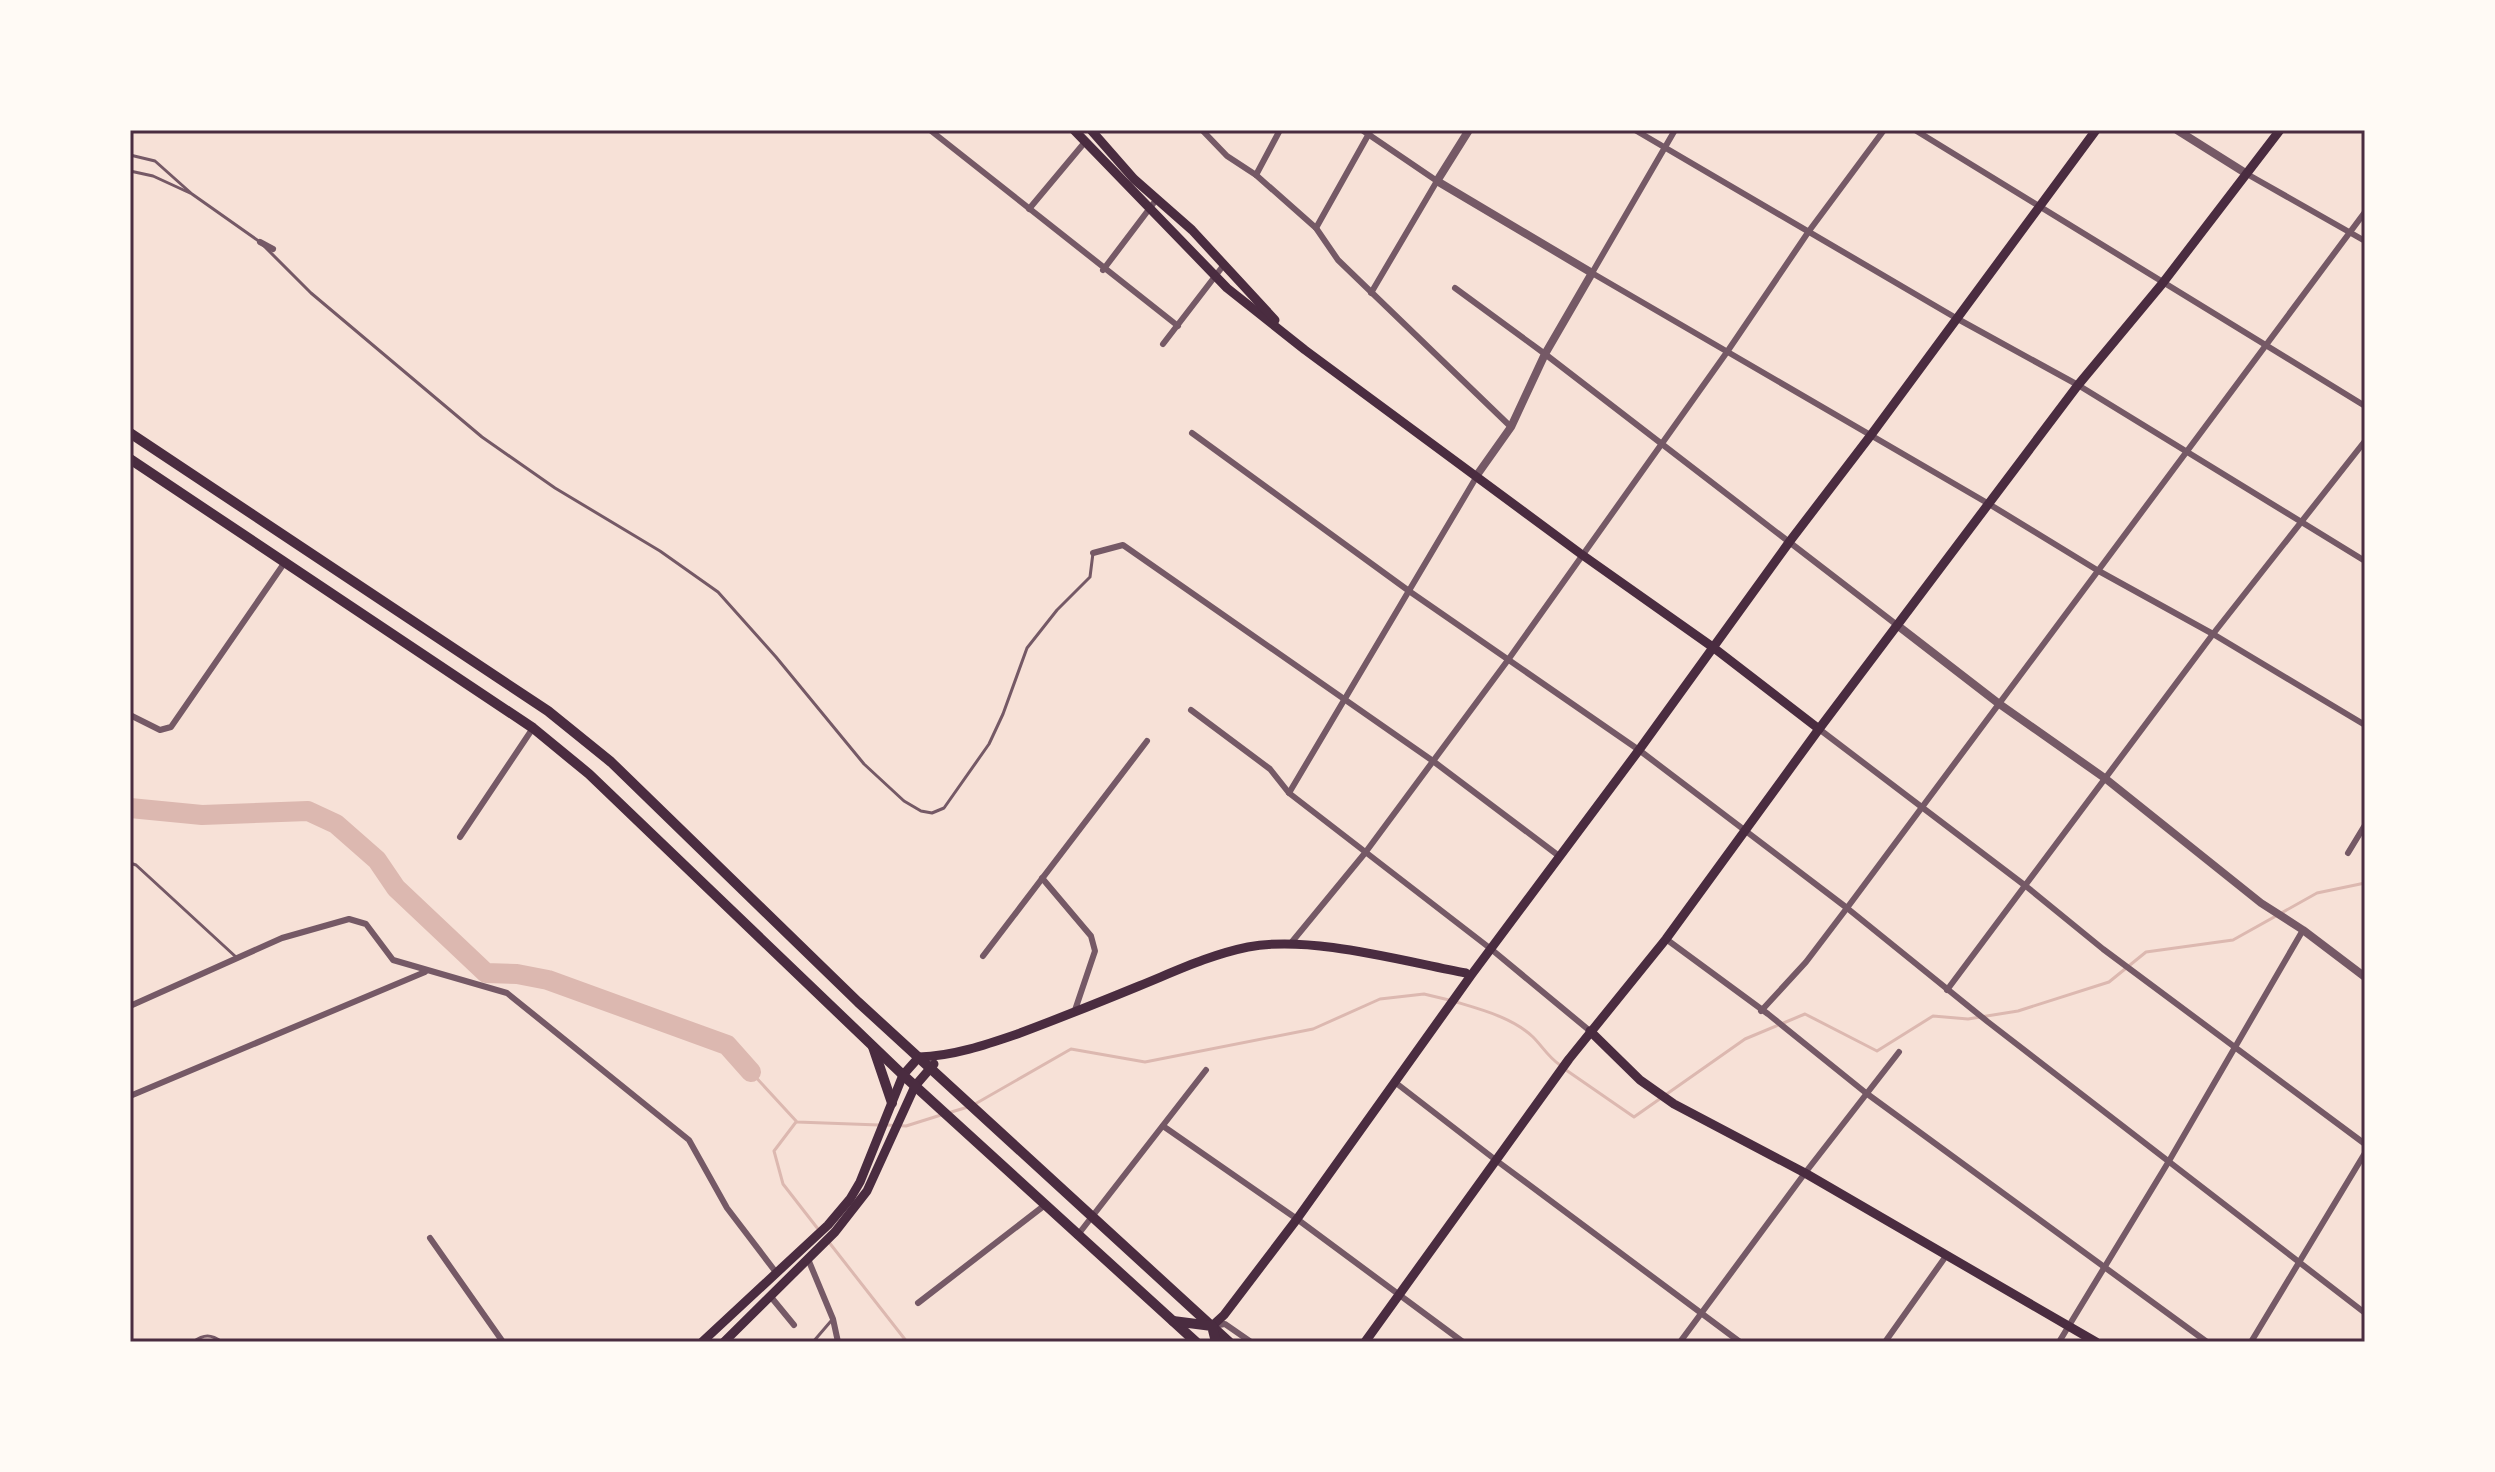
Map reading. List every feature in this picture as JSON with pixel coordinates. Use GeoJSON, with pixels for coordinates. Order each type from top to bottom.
{"type":"FeatureCollection","features":[{"type":"Feature","properties":{"kind":"main road"},"geometry":{"type":"LineString","coordinates":[[1074,130],[1184,241],[1214,277],[1305,350],[1714,648],[1819,729]]}},
{"type":"Feature","properties":{"kind":"main road"},"geometry":{"type":"LineString","coordinates":[[1091,130],[1156,200],[1192,230],[1305,350]]}},
{"type":"Feature","properties":{"kind":"main road"},"geometry":{"type":"LineString","coordinates":[[1173,1321],[1212,1326],[1224,1315],[1396,1083],[1466,978],[1639,750],[1790,541],[2096,130]]}},
{"type":"Feature","properties":{"kind":"main road"},"geometry":{"type":"LineString","coordinates":[[1365,1342],[1590,1031],[1666,939],[1819,729],[2078,385],[2162,284],[2280,130]]}},
{"type":"Feature","properties":{"kind":"main road"},"geometry":{"type":"LineString","coordinates":[[130,433],[548,711],[611,762],[858,1002],[1229,1342]]}},
{"type":"Feature","properties":{"kind":"main road"},"geometry":{"type":"LineString","coordinates":[[130,459],[533,728],[589,774],[903,1075],[1196,1342]]}},
{"type":"Feature","properties":{"kind":"main road"},"geometry":{"type":"LineString","coordinates":[[832,1229],[860,1182],[903,1075],[919,1057],[939,1057],[992,1043],[1212,956],[1251,947],[1309,944],[1466,978]]}},
{"type":"Feature","properties":{"kind":"main road"},"geometry":{"type":"LineString","coordinates":[[1590,1031],[1640,1080],[1674,1104],[1805,1173],[2096,1342]]}},
{"type":"Feature","properties":{"kind":"main road"},"geometry":{"type":"LineString","coordinates":[[872,1045],[891,1106]]}},
{"type":"Feature","properties":{"kind":"main road"},"geometry":{"type":"LineString","coordinates":[[702,1342],[775,1271],[832,1229],[867,1191],[915,1086],[939,1057]]}},
{"type":"Feature","properties":{"kind":"main road"},"geometry":{"type":"LineString","coordinates":[[724,1342],[808,1258],[815,1244]]}},
{"type":"Feature","properties":{"kind":"main road"},"geometry":{"type":"LineString","coordinates":[[1212,1326],[1216,1342]]}},
{"type":"Feature","properties":{"kind":"street"},"geometry":{"type":"LineString","coordinates":[[930,130],[1103,270],[1178,326]]}},
{"type":"Feature","properties":{"kind":"street"},"geometry":{"type":"LineString","coordinates":[[1202,130],[1227,156],[1256,175],[1316,228],[1338,260],[1511,427]]}},
{"type":"Feature","properties":{"kind":"street"},"geometry":{"type":"LineString","coordinates":[[1256,175],[1280,130]]}},
{"type":"Feature","properties":{"kind":"street"},"geometry":{"type":"LineString","coordinates":[[1371,293],[1469,130]]}},
{"type":"Feature","properties":{"kind":"street"},"geometry":{"type":"LineString","coordinates":[[1635,130],[1956,318],[2078,385],[2365,561]]}},
{"type":"Feature","properties":{"kind":"street"},"geometry":{"type":"LineString","coordinates":[[1289,793],[1477,475],[1511,427],[1545,354],[1675,130]]}},
{"type":"Feature","properties":{"kind":"street"},"geometry":{"type":"LineString","coordinates":[[1291,943],[1365,853],[1508,660],[1809,231],[1884,130]]}},
{"type":"Feature","properties":{"kind":"street"},"geometry":{"type":"LineString","coordinates":[[1915,130],[2365,406]]}},
{"type":"Feature","properties":{"kind":"street"},"geometry":{"type":"LineString","coordinates":[[2177,130],[2365,241]]}},
{"type":"Feature","properties":{"kind":"street"},"geometry":{"type":"LineString","coordinates":[[1316,228],[1367,131],[1437,181],[2365,725]]}},
{"type":"Feature","properties":{"kind":"street"},"geometry":{"type":"LineString","coordinates":[[1029,209],[1085,142]]}},
{"type":"Feature","properties":{"kind":"street"},"geometry":{"type":"LineString","coordinates":[[1103,270],[1156,200]]}},
{"type":"Feature","properties":{"kind":"street"},"geometry":{"type":"LineString","coordinates":[[1764,1012],[1847,908],[2365,212]]}},
{"type":"Feature","properties":{"kind":"street"},"geometry":{"type":"LineString","coordinates":[[260,242],[273,249]]}},
{"type":"Feature","properties":{"kind":"street"},"geometry":{"type":"LineString","coordinates":[[1163,344],[1223,266]]}},
{"type":"Feature","properties":{"kind":"street"},"geometry":{"type":"LineString","coordinates":[[1455,288],[1790,541],[1998,703],[2106,779],[2261,903],[2365,977]]}},
{"type":"Feature","properties":{"kind":"street"},"geometry":{"type":"LineString","coordinates":[[1192,433],[1409,591],[1639,750],[1847,908],[1947,990],[2365,1313]]}},
{"type":"Feature","properties":{"kind":"street"},"geometry":{"type":"LineString","coordinates":[[1947,990],[2027,887],[2213,634],[2365,441]]}},
{"type":"Feature","properties":{"kind":"street"},"geometry":{"type":"LineString","coordinates":[[1093,553],[1123,545],[1433,761],[1559,856]]}},
{"type":"Feature","properties":{"kind":"street"},"geometry":{"type":"LineString","coordinates":[[130,715],[160,730],[171,727],[285,562]]}},
{"type":"Feature","properties":{"kind":"street"},"geometry":{"type":"LineString","coordinates":[[1191,710],[1270,769],[1289,793],[1491,949],[1590,1031]]}},
{"type":"Feature","properties":{"kind":"street"},"geometry":{"type":"LineString","coordinates":[[460,837],[533,728]]}},
{"type":"Feature","properties":{"kind":"street"},"geometry":{"type":"LineString","coordinates":[[1819,729],[2027,887],[2103,949],[2365,1144]]}},
{"type":"Feature","properties":{"kind":"street"},"geometry":{"type":"LineString","coordinates":[[983,956],[1147,741]]}},
{"type":"Feature","properties":{"kind":"street"},"geometry":{"type":"LineString","coordinates":[[2348,853],[2365,825]]}},
{"type":"Feature","properties":{"kind":"street"},"geometry":{"type":"LineString","coordinates":[[1042,878],[1091,936],[1095,951],[1074,1013]]}},
{"type":"Feature","properties":{"kind":"street"},"geometry":{"type":"LineString","coordinates":[[130,1006],[282,938],[349,919],[366,924],[393,960],[507,993],[689,1140],[727,1208],[775,1271]]}},
{"type":"Feature","properties":{"kind":"street"},"geometry":{"type":"LineString","coordinates":[[2059,1342],[2169,1161],[2303,930]]}},
{"type":"Feature","properties":{"kind":"street"},"geometry":{"type":"LineString","coordinates":[[1666,939],[1866,1093],[2207,1342]]}},
{"type":"Feature","properties":{"kind":"street"},"geometry":{"type":"LineString","coordinates":[[130,1096],[427,971]]}},
{"type":"Feature","properties":{"kind":"street"},"geometry":{"type":"LineString","coordinates":[[1680,1342],[1899,1052]]}},
{"type":"Feature","properties":{"kind":"street"},"geometry":{"type":"LineString","coordinates":[[1077,1236],[1206,1070]]}},
{"type":"Feature","properties":{"kind":"street"},"geometry":{"type":"LineString","coordinates":[[1396,1083],[1740,1342]]}},
{"type":"Feature","properties":{"kind":"street"},"geometry":{"type":"LineString","coordinates":[[1163,1126],[1297,1219],[1463,1342]]}},
{"type":"Feature","properties":{"kind":"street"},"geometry":{"type":"LineString","coordinates":[[2251,1342],[2365,1153]]}},
{"type":"Feature","properties":{"kind":"street"},"geometry":{"type":"LineString","coordinates":[[918,1303],[1045,1205]]}},
{"type":"Feature","properties":{"kind":"street"},"geometry":{"type":"LineString","coordinates":[[430,1238],[503,1342]]}},
{"type":"Feature","properties":{"kind":"street"},"geometry":{"type":"LineString","coordinates":[[1885,1342],[1946,1256]]}},
{"type":"Feature","properties":{"kind":"street"},"geometry":{"type":"LineString","coordinates":[[808,1258],[833,1319],[838,1342]]}},
{"type":"Feature","properties":{"kind":"street"},"geometry":{"type":"LineString","coordinates":[[771,1297],[794,1325]]}},
{"type":"Feature","properties":{"kind":"street"},"geometry":{"type":"LineString","coordinates":[[1212,1326],[1225,1324],[1251,1342]]}},
{"type":"Feature","properties":{"kind":"lane"},"geometry":{"type":"LineString","coordinates":[[130,155],[155,161],[192,194],[260,242],[289,273],[482,437],[555,488],[660,551],[718,592],[864,764],[904,801],[921,811],[932,813],[944,808],[989,744],[1027,648],[1057,610],[1090,577],[1093,553]]}},
{"type":"Feature","properties":{"kind":"lane"},"geometry":{"type":"LineString","coordinates":[[130,171],[153,176],[192,194]]}},
{"type":"Feature","properties":{"kind":"lane"},"geometry":{"type":"LineString","coordinates":[[130,863],[136,865],[236,957]]}},
{"type":"Feature","properties":{"kind":"lane"},"geometry":{"type":"LineString","coordinates":[[813,1342],[833,1319]]}},
{"type":"Feature","properties":{"kind":"lane"},"geometry":{"type":"LineString","coordinates":[[193,1342],[204,1335],[222,1342]]}},
{"type":"Feature","properties":{"kind":"waterway"},"geometry":{"type":"LineString","coordinates":[[130,808],[202,815],[308,811],[336,824],[377,860],[396,888],[486,973],[517,974],[548,980],[727,1045],[751,1072]]}},
{"type":"Feature","properties":{"kind":"waterway"},"geometry":{"type":"LineString","coordinates":[[1566,1070],[1634,1117],[1745,1039],[1805,1014],[1877,1051],[1933,1016],[1968,1019],[2018,1011],[2109,982],[2146,952],[2233,940],[2317,893],[2365,883]]}},
{"type":"Feature","properties":{"kind":"waterway"},"geometry":{"type":"LineString","coordinates":[[975,1104],[1071,1049],[1145,1062],[1313,1029],[1380,999],[1424,994],[1449,1000]]}},
{"type":"Feature","properties":{"kind":"waterway"},"geometry":{"type":"LineString","coordinates":[[1456,1002],[1497,1015],[1516,1025],[1533,1037],[1560,1065]]}},
{"type":"Feature","properties":{"kind":"waterway"},"geometry":{"type":"LineString","coordinates":[[751,1072],[797,1122],[879,1125]]}},
{"type":"Feature","properties":{"kind":"waterway"},"geometry":{"type":"LineString","coordinates":[[948,1113],[968,1107]]}},
{"type":"Feature","properties":{"kind":"waterway"},"geometry":{"type":"LineString","coordinates":[[886,1125],[906,1126],[941,1115]]}},
{"type":"Feature","properties":{"kind":"waterway"},"geometry":{"type":"LineString","coordinates":[[796,1122],[774,1151],[783,1184],[818,1229]]}},
{"type":"Feature","properties":{"kind":"waterway"},"geometry":{"type":"LineString","coordinates":[[828,1241],[907,1342]]}}]}
